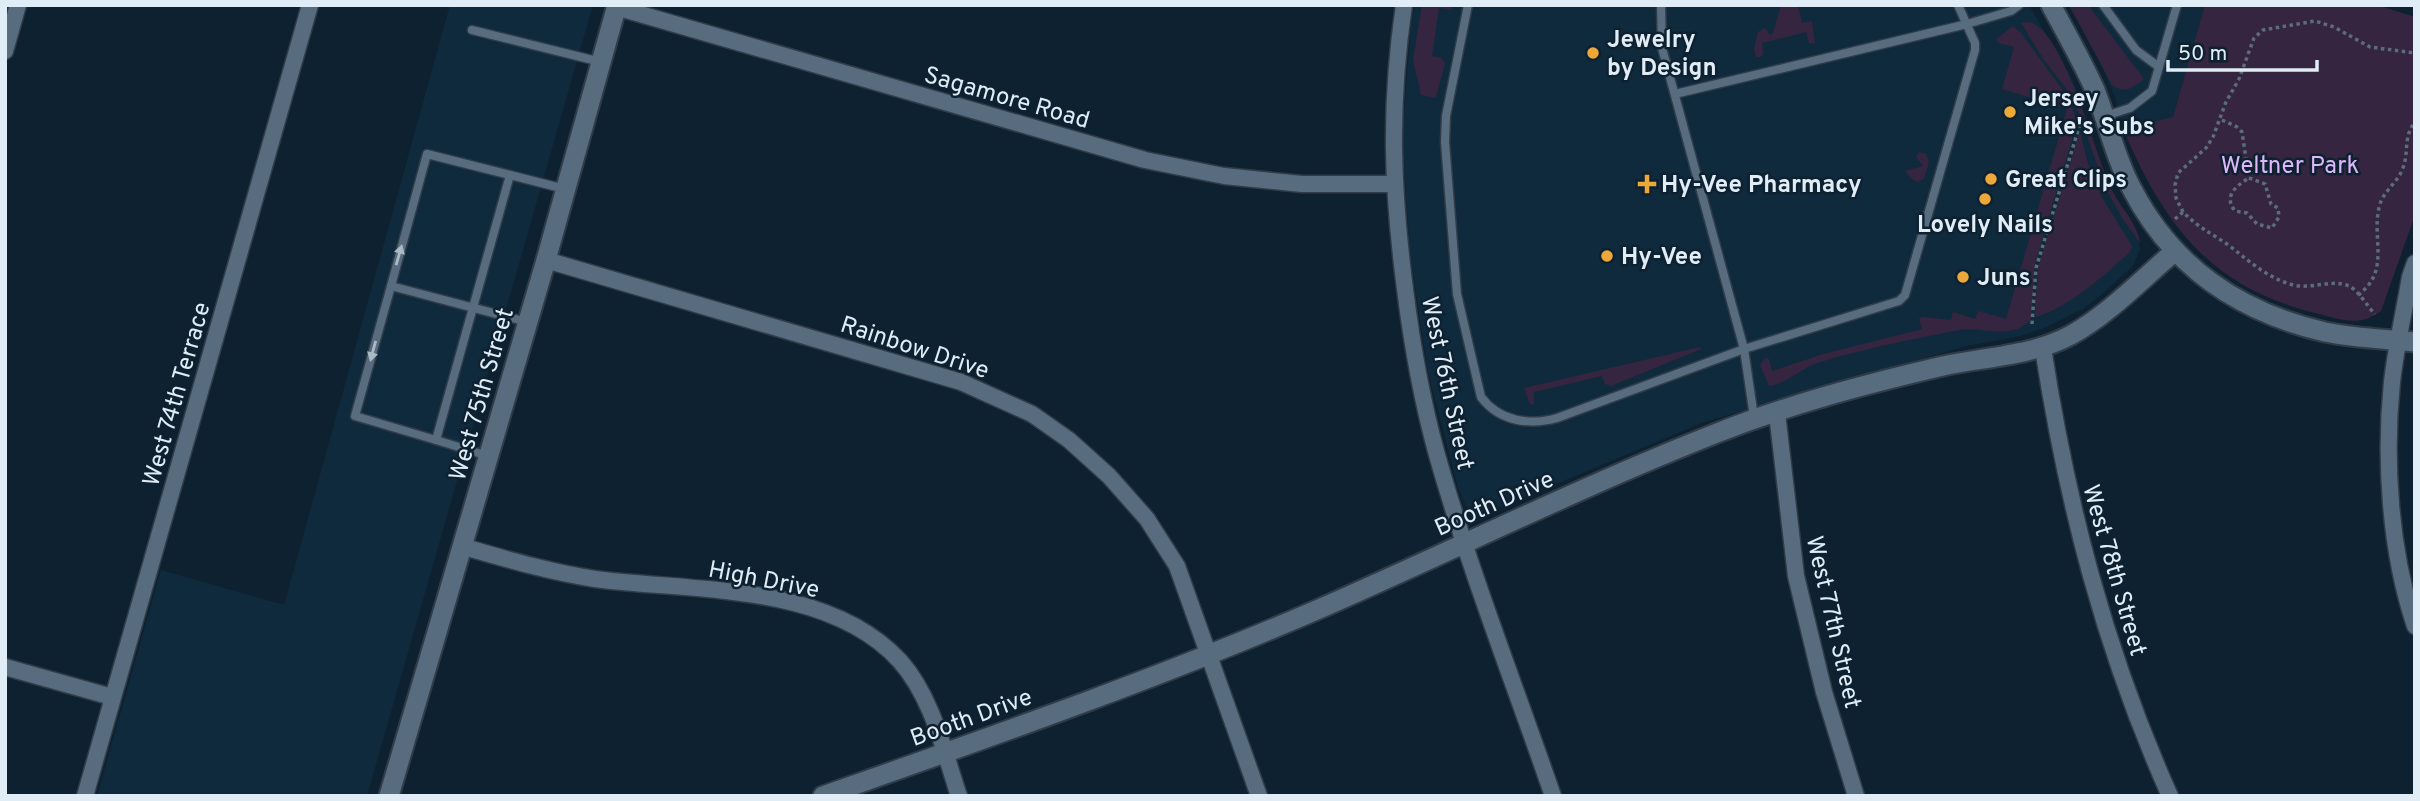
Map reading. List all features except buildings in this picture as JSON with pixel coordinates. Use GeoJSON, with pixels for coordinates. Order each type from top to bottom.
{"type":"FeatureCollection","features":[{"type":"Feature","properties":{"kind":"street"},"geometry":{"type":"LineString","coordinates":[[5,51],[18,5]]}},
{"type":"Feature","properties":{"kind":"street","name":"West 74th Terrace"},"geometry":{"type":"LineString","coordinates":[[85,796],[310,5]]}},
{"type":"Feature","properties":{"kind":"street","name":"West 76th Street"},"geometry":{"type":"LineString","coordinates":[[1404,5],[1396,61],[1393,184],[1410,330],[1437,454],[1464,543],[1553,796]]}},
{"type":"Feature","properties":{"kind":"street"},"geometry":{"type":"LineString","coordinates":[[2051,5],[2081,61],[2131,187],[2148,218],[2174,252],[2218,288],[2274,317],[2327,332],[2407,341]]}},
{"type":"Feature","properties":{"kind":"street","name":"Sagamore Road"},"geometry":{"type":"LineString","coordinates":[[616,6],[1145,160],[1224,176],[1302,184],[1393,184]]}},
{"type":"Feature","properties":{"kind":"street","name":"West 75th Street"},"geometry":{"type":"LineString","coordinates":[[389,796],[546,260],[616,6]]}},
{"type":"Feature","properties":{"kind":"street","name":"Booth Drive"},"geometry":{"type":"LineString","coordinates":[[823,796],[1210,654],[1707,437],[1809,400],[1879,381],[2043,348],[2097,320],[2174,252]]}},
{"type":"Feature","properties":{"kind":"street","name":"Rainbow Drive"},"geometry":{"type":"LineString","coordinates":[[546,260],[961,382],[1032,414],[1069,440],[1109,476],[1147,519],[1177,566],[1259,796]]}},
{"type":"Feature","properties":{"kind":"street"},"geometry":{"type":"LineString","coordinates":[[2415,262],[2410,277],[2407,341],[2392,382],[2390,489],[2399,560],[2415,626]]}},
{"type":"Feature","properties":{"kind":"street","name":"West 78th Street"},"geometry":{"type":"LineString","coordinates":[[2043,348],[2064,470],[2099,610],[2149,750],[2170,796]]}},
{"type":"Feature","properties":{"kind":"street","name":"West 77th Street"},"geometry":{"type":"LineString","coordinates":[[1777,413],[1796,576],[1824,692],[1856,796]]}},
{"type":"Feature","properties":{"kind":"street","name":"High Drive"},"geometry":{"type":"LineString","coordinates":[[461,546],[542,570],[596,579],[719,591],[792,603],[844,620],[867,633],[901,663],[923,697],[959,796]]}},
{"type":"Feature","properties":{"kind":"street"},"geometry":{"type":"LineString","coordinates":[[5,667],[112,697]]}},
{"type":"Feature","properties":{"kind":"lane"},"geometry":{"type":"LineString","coordinates":[[1468,5],[1446,116],[1445,142],[1457,294],[1479,390],[1486,405],[1499,414],[1529,424],[1544,422],[1744,349],[1894,304],[1905,295],[1975,50],[1975,43],[1958,5]]}},
{"type":"Feature","properties":{"kind":"lane"},"geometry":{"type":"LineString","coordinates":[[1661,5],[1662,48],[1744,349],[1755,420]]}},
{"type":"Feature","properties":{"kind":"lane"},"geometry":{"type":"LineString","coordinates":[[1675,94],[1967,24],[2011,11],[2019,5]]}},
{"type":"Feature","properties":{"kind":"lane"},"geometry":{"type":"LineString","coordinates":[[2103,5],[2136,50],[2159,67]]}},
{"type":"Feature","properties":{"kind":"lane"},"geometry":{"type":"LineString","coordinates":[[2105,116],[2130,108],[2152,91],[2177,5]]}},
{"type":"Feature","properties":{"kind":"lane"},"geometry":{"type":"LineString","coordinates":[[471,30],[601,62]]}},
{"type":"Feature","properties":{"kind":"lane"},"geometry":{"type":"LineString","coordinates":[[488,456],[355,416],[428,154],[565,189]]}},
{"type":"Feature","properties":{"kind":"lane"},"geometry":{"type":"LineString","coordinates":[[436,440],[510,175]]}},
{"type":"Feature","properties":{"kind":"lane"},"geometry":{"type":"LineString","coordinates":[[391,286],[527,322]]}},
{"type":"Feature","properties":{"kind":"path"},"geometry":{"type":"LineString","coordinates":[[2375,314],[2346,285],[2301,287],[2259,270],[2226,244],[2205,232],[2183,212],[2176,198],[2175,185],[2178,173],[2206,148],[2239,79],[2254,38],[2263,30],[2315,22],[2334,27],[2370,47],[2415,53]]}},
{"type":"Feature","properties":{"kind":"path"},"geometry":{"type":"LineString","coordinates":[[2221,120],[2242,132],[2249,178]]}},
{"type":"Feature","properties":{"kind":"path"},"geometry":{"type":"LineString","coordinates":[[2358,295],[2374,279],[2378,257],[2380,205],[2401,173],[2407,137],[2415,122]]}},
{"type":"Feature","properties":{"kind":"path"},"geometry":{"type":"LineString","coordinates":[[2032,324],[2036,268],[2080,124]]}},
{"type":"Feature","properties":{"kind":"path"},"geometry":{"type":"LineString","coordinates":[[2249,178],[2265,184],[2271,204],[2278,208],[2279,217],[2272,228],[2257,224],[2247,213],[2235,211],[2230,204],[2233,190],[2249,178]]}},
{"type":"Feature","properties":{"kind":"path"},"geometry":{"type":"LineString","coordinates":[[2171,223],[2183,212]]}},
{"type":"Feature","properties":{"kind":"shaded area"},"geometry":{"type":"Polygon","coordinates":[[[450,5],[593,5],[367,796],[97,796],[161,570],[284,605],[450,5]]]}},
{"type":"Feature","properties":{"kind":"shaded area"},"geometry":{"type":"Polygon","coordinates":[[[1415,5],[2029,5],[2073,81],[2104,172],[2112,192],[2137,232],[2140,250],[2132,267],[2101,295],[2083,309],[2042,329],[2016,337],[1966,346],[1704,422],[1494,510],[1476,513],[1466,506],[1458,488],[1428,372],[1410,252],[1402,138],[1415,5]]]}},
{"type":"Feature","properties":{"kind":"shaded area"},"geometry":{"type":"Polygon","coordinates":[[[2068,5],[2205,5],[2173,118],[2123,129],[2116,100],[2096,52],[2068,5]]]}},
{"type":"Feature","properties":{"kind":"green space"},"geometry":{"type":"Polygon","coordinates":[[[1422,5],[1453,6],[1451,10],[1439,8],[1432,56],[1441,58],[1445,63],[1436,98],[1421,95],[1413,60],[1422,5]]]}},
{"type":"Feature","properties":{"kind":"green space"},"geometry":{"type":"Polygon","coordinates":[[[1781,5],[1798,5],[1802,23],[1812,21],[1815,44],[1809,43],[1806,32],[1762,43],[1763,54],[1756,57],[1754,49],[1758,32],[1765,28],[1770,35],[1773,33],[1781,5]]]}},
{"type":"Feature","properties":{"kind":"green space"},"geometry":{"type":"Polygon","coordinates":[[[2069,5],[2088,5],[2144,79],[2129,89],[2112,85],[2069,5]]]}},
{"type":"Feature","properties":{"kind":"green space","name":"Weltner Park"},"geometry":{"type":"Polygon","coordinates":[[[2205,5],[2377,5],[2415,17],[2415,215],[2381,311],[2373,316],[2357,321],[2333,318],[2278,302],[2246,287],[2219,269],[2195,247],[2174,223],[2156,195],[2123,129],[2173,117],[2205,5]]]}},
{"type":"Feature","properties":{"kind":"green space"},"geometry":{"type":"Polygon","coordinates":[[[2030,22],[2043,31],[2067,71],[2105,174],[2132,222],[2140,243],[2105,187],[2073,97],[2044,60],[2021,23],[2030,22]]]}},
{"type":"Feature","properties":{"kind":"green space"},"geometry":{"type":"Polygon","coordinates":[[[2013,26],[2070,100],[2077,123],[2035,264],[2031,319],[2024,326],[2006,331],[1959,330],[1852,353],[1817,363],[1769,386],[1760,365],[1765,358],[1769,359],[1772,371],[1823,354],[1922,329],[1919,319],[1922,317],[1951,320],[1953,312],[1975,319],[1978,311],[2006,319],[2067,109],[2002,89],[2014,47],[1999,43],[1996,39],[2013,26]]]}},
{"type":"Feature","properties":{"kind":"green space"},"geometry":{"type":"Polygon","coordinates":[[[2080,131],[2088,164],[2101,196],[2132,246],[2131,251],[2076,297],[2037,317],[2038,268],[2080,131]]]}},
{"type":"Feature","properties":{"kind":"green space"},"geometry":{"type":"Polygon","coordinates":[[[1919,152],[1926,154],[1929,162],[1924,179],[1917,182],[1905,171],[1923,166],[1916,157],[1919,152]]]}},
{"type":"Feature","properties":{"kind":"green space"},"geometry":{"type":"Polygon","coordinates":[[[1700,347],[1701,349],[1611,386],[1605,384],[1602,376],[1534,392],[1534,405],[1530,404],[1524,388],[1700,347]]]}},
{"type":"Feature","properties":{"kind":"place","name":"Jewelry by Design"},"geometry":{"type":"Point","coordinates":[1593,53]}},
{"type":"Feature","properties":{"kind":"place","name":"Jersey Mike's Subs"},"geometry":{"type":"Point","coordinates":[2010,112]}},
{"type":"Feature","properties":{"kind":"place","name":"Great Clips"},"geometry":{"type":"Point","coordinates":[1991,179]}},
{"type":"Feature","properties":{"kind":"place","name":"Hy-Vee Pharmacy"},"geometry":{"type":"Point","coordinates":[1647,184]}},
{"type":"Feature","properties":{"kind":"place","name":"Lovely Nails"},"geometry":{"type":"Point","coordinates":[1985,199]}},
{"type":"Feature","properties":{"kind":"place","name":"Hy-Vee"},"geometry":{"type":"Point","coordinates":[1607,256]}},
{"type":"Feature","properties":{"kind":"place","name":"Juns"},"geometry":{"type":"Point","coordinates":[1963,277]}}]}
